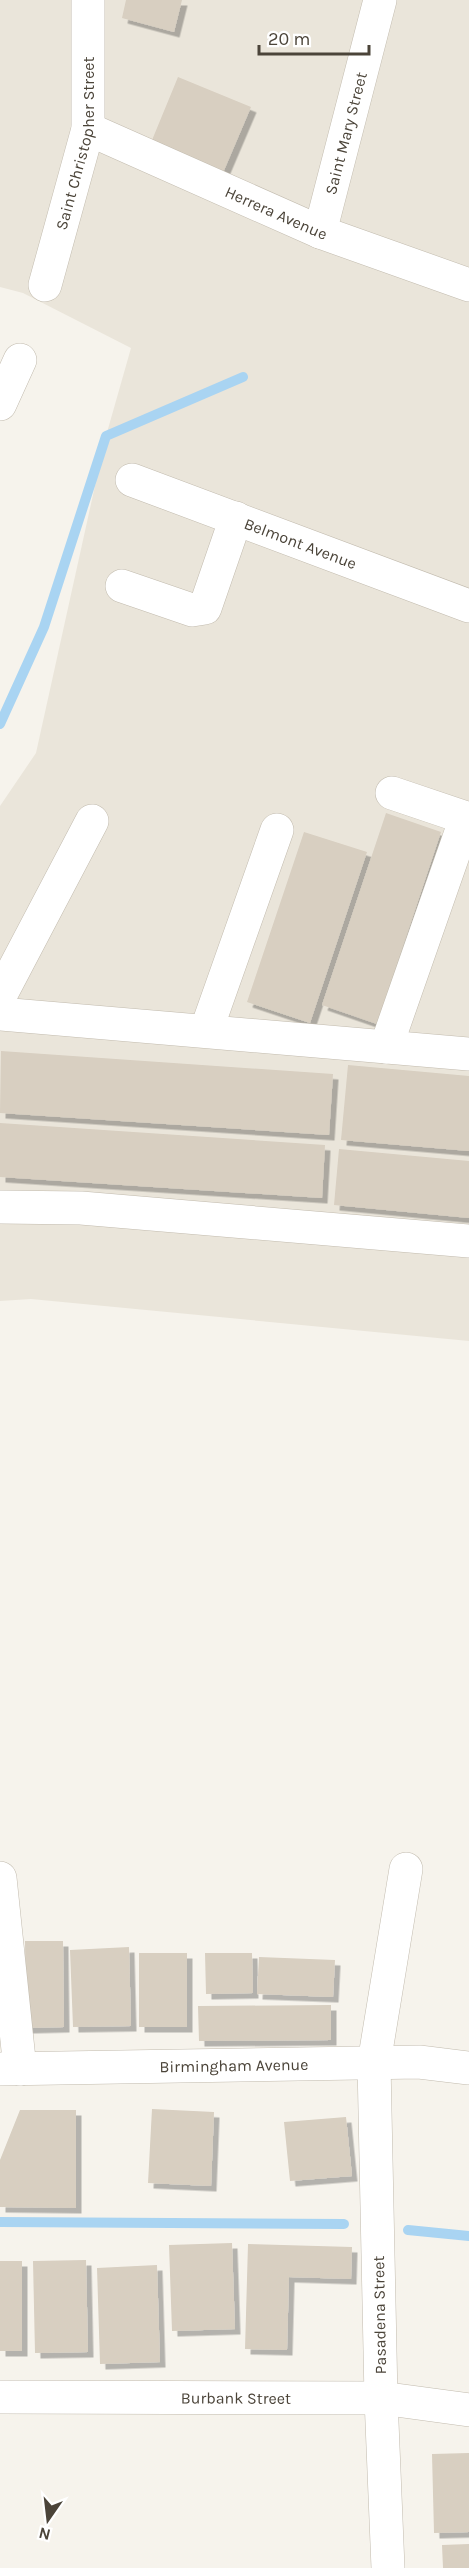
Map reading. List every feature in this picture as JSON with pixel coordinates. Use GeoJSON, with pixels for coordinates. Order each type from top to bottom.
{"type":"FeatureCollection","features":[{"type":"Feature","properties":{"kind":"street","name":"Saint Christopher Street"},"geometry":{"type":"LineString","coordinates":[[45,285],[88,129],[88,0]]}},
{"type":"Feature","properties":{"kind":"street","name":"Saint Mary Street"},"geometry":{"type":"LineString","coordinates":[[320,232],[381,0]]}},
{"type":"Feature","properties":{"kind":"street","name":"Herrera Avenue"},"geometry":{"type":"LineString","coordinates":[[88,129],[320,232],[469,285]]}},
{"type":"Feature","properties":{"kind":"street"},"geometry":{"type":"LineString","coordinates":[[0,405],[20,360]]}},
{"type":"Feature","properties":{"kind":"street","name":"Belmont Avenue"},"geometry":{"type":"LineString","coordinates":[[132,480],[469,606]]}},
{"type":"Feature","properties":{"kind":"street"},"geometry":{"type":"LineString","coordinates":[[122,586],[192,610],[205,608],[236,518]]}},
{"type":"Feature","properties":{"kind":"street"},"geometry":{"type":"LineString","coordinates":[[386,1047],[467,819],[393,793]]}},
{"type":"Feature","properties":{"kind":"street"},"geometry":{"type":"LineString","coordinates":[[0,996],[92,821]]}},
{"type":"Feature","properties":{"kind":"street"},"geometry":{"type":"LineString","coordinates":[[206,1031],[277,830]]}},
{"type":"Feature","properties":{"kind":"street"},"geometry":{"type":"LineString","coordinates":[[0,1014],[469,1054]]}},
{"type":"Feature","properties":{"kind":"street"},"geometry":{"type":"LineString","coordinates":[[0,1207],[81,1208],[469,1241]]}},
{"type":"Feature","properties":{"kind":"street","name":"Pasadena Street"},"geometry":{"type":"LineString","coordinates":[[388,2568],[381,2398],[374,2063],[406,1869]]}},
{"type":"Feature","properties":{"kind":"street"},"geometry":{"type":"LineString","coordinates":[[0,1878],[10,2069]]}},
{"type":"Feature","properties":{"kind":"street","name":"Birmingham Avenue"},"geometry":{"type":"LineString","coordinates":[[10,2069],[419,2062],[469,2068]]}},
{"type":"Feature","properties":{"kind":"street","name":"Burbank Street"},"geometry":{"type":"LineString","coordinates":[[0,2397],[381,2398],[469,2410]]}},
{"type":"Feature","properties":{"kind":"shaded area"},"geometry":{"type":"Polygon","coordinates":[[[0,0],[469,0],[469,1341],[31,1299],[0,1301],[0,806],[36,753],[106,436],[131,348],[23,293],[0,287],[0,0]]]}},
{"type":"Feature","properties":{"kind":"building"},"geometry":{"type":"Polygon","coordinates":[[[126,0],[182,0],[174,32],[122,18],[126,0]]]}},
{"type":"Feature","properties":{"kind":"building"},"geometry":{"type":"Polygon","coordinates":[[[178,77],[251,107],[222,175],[150,145],[178,77]]]}},
{"type":"Feature","properties":{"kind":"building"},"geometry":{"type":"Polygon","coordinates":[[[386,813],[441,832],[377,1024],[322,1005],[386,813]]]}},
{"type":"Feature","properties":{"kind":"building"},"geometry":{"type":"Polygon","coordinates":[[[304,832],[367,852],[310,1023],[247,1002],[304,832]]]}},
{"type":"Feature","properties":{"kind":"building"},"geometry":{"type":"Polygon","coordinates":[[[1,1051],[333,1074],[329,1135],[0,1113],[1,1051]]]}},
{"type":"Feature","properties":{"kind":"building"},"geometry":{"type":"Polygon","coordinates":[[[348,1065],[469,1076],[469,1151],[341,1140],[348,1065]]]}},
{"type":"Feature","properties":{"kind":"building"},"geometry":{"type":"Polygon","coordinates":[[[0,1123],[325,1145],[322,1198],[0,1177],[0,1123]]]}},
{"type":"Feature","properties":{"kind":"building"},"geometry":{"type":"Polygon","coordinates":[[[339,1149],[469,1161],[469,1218],[334,1205],[339,1149]]]}},
{"type":"Feature","properties":{"kind":"building"},"geometry":{"type":"Polygon","coordinates":[[[25,1941],[63,1941],[64,2027],[26,2028],[25,1941]]]}},
{"type":"Feature","properties":{"kind":"building"},"geometry":{"type":"Polygon","coordinates":[[[129,1947],[131,2026],[73,2027],[70,1950],[129,1947]]]}},
{"type":"Feature","properties":{"kind":"building"},"geometry":{"type":"Polygon","coordinates":[[[139,1953],[187,1953],[187,2027],[139,2027],[139,1953]]]}},
{"type":"Feature","properties":{"kind":"building"},"geometry":{"type":"Polygon","coordinates":[[[205,1953],[252,1953],[253,1993],[206,1994],[205,1953]]]}},
{"type":"Feature","properties":{"kind":"building"},"geometry":{"type":"Polygon","coordinates":[[[259,1957],[335,1960],[333,1997],[257,1994],[259,1957]]]}},
{"type":"Feature","properties":{"kind":"building"},"geometry":{"type":"Polygon","coordinates":[[[331,2005],[331,2040],[199,2041],[198,2006],[331,2005]]]}},
{"type":"Feature","properties":{"kind":"building"},"geometry":{"type":"Polygon","coordinates":[[[152,2109],[214,2112],[211,2186],[148,2183],[152,2109]]]}},
{"type":"Feature","properties":{"kind":"building"},"geometry":{"type":"Polygon","coordinates":[[[20,2110],[76,2110],[76,2208],[0,2207],[0,2160],[20,2110]]]}},
{"type":"Feature","properties":{"kind":"building"},"geometry":{"type":"Polygon","coordinates":[[[346,2117],[352,2176],[290,2181],[284,2122],[346,2117]]]}},
{"type":"Feature","properties":{"kind":"building"},"geometry":{"type":"Polygon","coordinates":[[[232,2243],[235,2329],[172,2331],[169,2245],[232,2243]]]}},
{"type":"Feature","properties":{"kind":"building"},"geometry":{"type":"Polygon","coordinates":[[[248,2244],[352,2247],[351,2279],[289,2277],[287,2350],[245,2349],[248,2244]]]}},
{"type":"Feature","properties":{"kind":"building"},"geometry":{"type":"Polygon","coordinates":[[[86,2260],[88,2352],[35,2353],[33,2261],[86,2260]]]}},
{"type":"Feature","properties":{"kind":"building"},"geometry":{"type":"Polygon","coordinates":[[[0,2261],[22,2261],[22,2351],[0,2351],[0,2261]]]}},
{"type":"Feature","properties":{"kind":"building"},"geometry":{"type":"Polygon","coordinates":[[[157,2265],[160,2362],[100,2364],[97,2268],[157,2265]]]}},
{"type":"Feature","properties":{"kind":"building"},"geometry":{"type":"Polygon","coordinates":[[[469,2453],[469,2532],[434,2533],[432,2454],[469,2453]]]}},
{"type":"Feature","properties":{"kind":"building"},"geometry":{"type":"Polygon","coordinates":[[[469,2544],[469,2568],[443,2568],[442,2545],[469,2544]]]}},
{"type":"Feature","properties":{"kind":"waterway"},"geometry":{"type":"LineString","coordinates":[[0,724],[44,627],[106,436],[243,377]]}},
{"type":"Feature","properties":{"kind":"waterway"},"geometry":{"type":"LineString","coordinates":[[0,2222],[344,2224]]}},
{"type":"Feature","properties":{"kind":"waterway"},"geometry":{"type":"LineString","coordinates":[[408,2230],[469,2236]]}}]}
